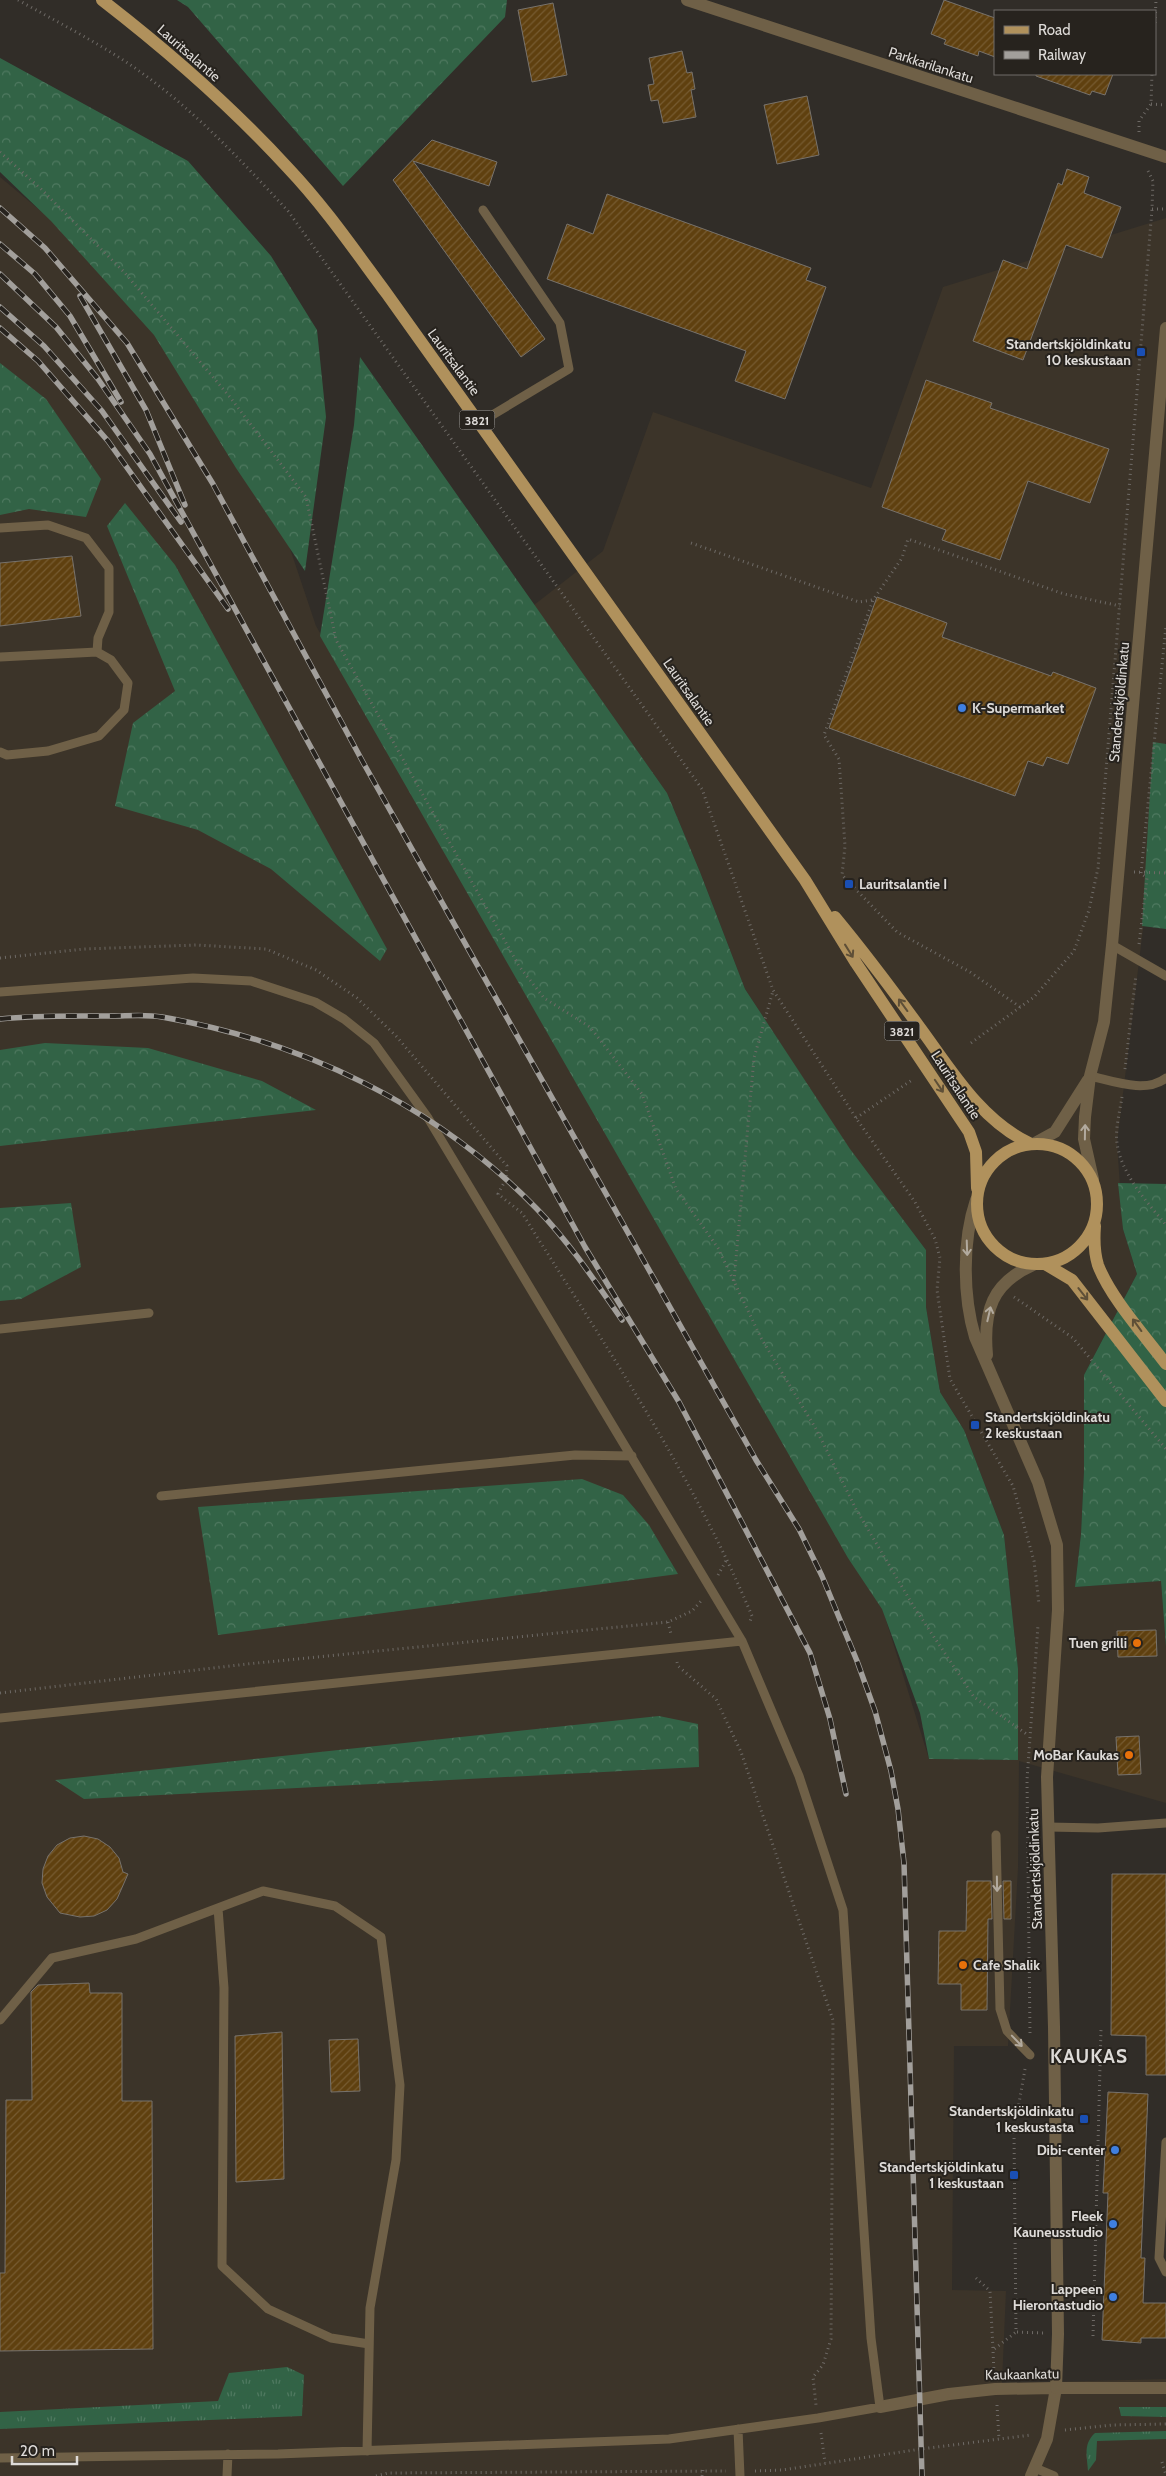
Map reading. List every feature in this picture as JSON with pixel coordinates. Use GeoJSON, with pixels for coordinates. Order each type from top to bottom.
{"type":"FeatureCollection","features":[{"type":"Feature","properties":{"kind":"main road","name":"Lauritsalantie"},"geometry":{"type":"LineString","coordinates":[[102,0],[184,68],[289,169],[334,223],[805,880],[868,957],[976,1101],[1008,1133],[1032,1143]]}},
{"type":"Feature","properties":{"kind":"main road","name":"Lauritsalantie"},"geometry":{"type":"LineString","coordinates":[[805,880],[856,963],[969,1132],[976,1152],[976,1194]]}},
{"type":"Feature","properties":{"kind":"main road"},"geometry":{"type":"LineString","coordinates":[[1166,1364],[1106,1281],[1098,1264],[1094,1246],[1098,1198],[1093,1179],[1084,1166],[1071,1155],[1042,1144],[1032,1143],[1007,1150],[994,1161],[976,1194],[978,1217],[993,1244],[1012,1258],[1039,1264],[1072,1280],[1166,1401]]}},
{"type":"Feature","properties":{"kind":"main road"},"geometry":{"type":"LineString","coordinates":[[1039,1264],[1073,1253],[1085,1240],[1095,1224]]}},
{"type":"Feature","properties":{"kind":"street","name":"Parkkarilankatu"},"geometry":{"type":"LineString","coordinates":[[687,0],[1166,157]]}},
{"type":"Feature","properties":{"kind":"street","name":"Standertskjöldinkatu"},"geometry":{"type":"LineString","coordinates":[[1093,1179],[1084,1139],[1090,1076],[1104,1022],[1112,945],[1166,328]]}},
{"type":"Feature","properties":{"kind":"street","name":"Standertskjöldinkatu"},"geometry":{"type":"LineString","coordinates":[[1032,1143],[1055,1132],[1090,1076]]}},
{"type":"Feature","properties":{"kind":"street","name":"Standertskjöldinkatu"},"geometry":{"type":"LineString","coordinates":[[976,1194],[966,1239],[970,1319],[1038,1482],[1057,1545],[1058,1610],[1048,1754],[1048,1828],[1054,2028],[1058,2334],[1056,2388],[1047,2439],[1033,2472]]}},
{"type":"Feature","properties":{"kind":"street","name":"Standertskjöldinkatu"},"geometry":{"type":"LineString","coordinates":[[988,1362],[986,1324],[990,1306],[997,1291],[1016,1272],[1039,1264]]}},
{"type":"Feature","properties":{"kind":"street","name":"Kaukaankatu"},"geometry":{"type":"LineString","coordinates":[[880,2407],[949,2394],[995,2389],[1166,2388]]}},
{"type":"Feature","properties":{"kind":"lane"},"geometry":{"type":"LineString","coordinates":[[479,423],[569,369],[560,323],[482,210]]}},
{"type":"Feature","properties":{"kind":"lane"},"geometry":{"type":"LineString","coordinates":[[0,528],[48,525],[86,538],[109,568],[109,612],[98,638],[97,652]]}},
{"type":"Feature","properties":{"kind":"lane"},"geometry":{"type":"LineString","coordinates":[[0,657],[97,652],[111,660],[128,683],[124,710],[98,736],[48,751],[7,755],[0,752]]}},
{"type":"Feature","properties":{"kind":"lane"},"geometry":{"type":"LineString","coordinates":[[1112,945],[1166,976]]}},
{"type":"Feature","properties":{"kind":"lane"},"geometry":{"type":"LineString","coordinates":[[0,992],[192,978],[251,981],[315,1002],[344,1019],[374,1043],[428,1118],[712,1588],[742,1641],[799,1776],[843,1910],[871,2338],[880,2407],[818,2418],[669,2439],[368,2451],[0,2458]]}},
{"type":"Feature","properties":{"kind":"lane"},"geometry":{"type":"LineString","coordinates":[[1090,1076],[1138,1086],[1165,1081]]}},
{"type":"Feature","properties":{"kind":"lane"},"geometry":{"type":"LineString","coordinates":[[0,1330],[149,1313]]}},
{"type":"Feature","properties":{"kind":"lane"},"geometry":{"type":"LineString","coordinates":[[161,1496],[576,1455],[632,1456]]}},
{"type":"Feature","properties":{"kind":"lane"},"geometry":{"type":"LineString","coordinates":[[0,1718],[742,1641]]}},
{"type":"Feature","properties":{"kind":"lane"},"geometry":{"type":"LineString","coordinates":[[1048,1828],[1098,1828],[1166,1823]]}},
{"type":"Feature","properties":{"kind":"lane"},"geometry":{"type":"LineString","coordinates":[[996,1835],[1000,2009],[1007,2031],[1030,2055]]}},
{"type":"Feature","properties":{"kind":"lane"},"geometry":{"type":"LineString","coordinates":[[0,2020],[52,1958],[136,1939],[263,1891],[335,1906],[381,1936],[400,2085],[396,2160],[370,2308],[368,2451]]}},
{"type":"Feature","properties":{"kind":"lane"},"geometry":{"type":"LineString","coordinates":[[218,1908],[224,1988],[222,2266],[268,2309],[331,2338],[369,2344]]}},
{"type":"Feature","properties":{"kind":"lane"},"geometry":{"type":"LineString","coordinates":[[1166,2142],[1159,2258],[1166,2272]]}},
{"type":"Feature","properties":{"kind":"lane"},"geometry":{"type":"LineString","coordinates":[[738,2429],[740,2474]]}},
{"type":"Feature","properties":{"kind":"lane"},"geometry":{"type":"LineString","coordinates":[[227,2476],[228,2454]]}},
{"type":"Feature","properties":{"kind":"lane"},"geometry":{"type":"LineString","coordinates":[[1033,2472],[1054,2476]]}},
{"type":"Feature","properties":{"kind":"path"},"geometry":{"type":"LineString","coordinates":[[18,0],[121,58],[179,102],[232,151],[288,211],[702,788],[773,990],[856,1118],[927,1221],[940,1258],[937,1290],[950,1379],[1013,1486],[1034,1561],[1039,1605]]}},
{"type":"Feature","properties":{"kind":"path"},"geometry":{"type":"LineString","coordinates":[[971,1043],[1034,997],[1074,951],[1089,910],[1098,868],[1152,209],[1153,181],[1139,149],[1138,121],[1151,104],[1152,75]]}},
{"type":"Feature","properties":{"kind":"path"},"geometry":{"type":"LineString","coordinates":[[1151,104],[1166,105]]}},
{"type":"Feature","properties":{"kind":"path"},"geometry":{"type":"LineString","coordinates":[[0,152],[41,189],[124,272],[229,396],[306,497],[336,640],[519,966],[544,998],[590,1028],[642,1094],[676,1189],[718,1248],[761,1338],[816,1429],[856,1509],[914,1606],[974,1697],[1028,1735]]}},
{"type":"Feature","properties":{"kind":"path"},"geometry":{"type":"LineString","coordinates":[[1152,209],[1166,209]]}},
{"type":"Feature","properties":{"kind":"path"},"geometry":{"type":"LineString","coordinates":[[1020,1007],[970,972],[896,932],[842,875],[845,846],[839,759],[824,735],[873,600],[902,558],[908,539],[1064,594],[1120,606]]}},
{"type":"Feature","properties":{"kind":"path"},"geometry":{"type":"LineString","coordinates":[[691,543],[859,602],[873,600]]}},
{"type":"Feature","properties":{"kind":"path"},"geometry":{"type":"LineString","coordinates":[[1166,626],[1141,873],[1166,873]]}},
{"type":"Feature","properties":{"kind":"path"},"geometry":{"type":"LineString","coordinates":[[0,958],[150,945],[266,949],[316,970],[357,998],[396,1036],[507,1166],[506,1179],[498,1194],[522,1213],[667,1444],[728,1558],[752,1616],[742,1641]]}},
{"type":"Feature","properties":{"kind":"path"},"geometry":{"type":"LineString","coordinates":[[734,1281],[754,1058],[773,990]]}},
{"type":"Feature","properties":{"kind":"path"},"geometry":{"type":"LineString","coordinates":[[856,1118],[912,1080]]}},
{"type":"Feature","properties":{"kind":"path"},"geometry":{"type":"LineString","coordinates":[[1123,1084],[1117,1143],[1125,1167],[1143,1196],[1166,1225]]}},
{"type":"Feature","properties":{"kind":"path"},"geometry":{"type":"LineString","coordinates":[[940,1258],[967,1274]]}},
{"type":"Feature","properties":{"kind":"path"},"geometry":{"type":"LineString","coordinates":[[997,1291],[1016,1297],[1073,1338],[1166,1449]]}},
{"type":"Feature","properties":{"kind":"path"},"geometry":{"type":"LineString","coordinates":[[0,1694],[247,1664],[668,1622],[692,1611],[712,1588],[728,1558]]}},
{"type":"Feature","properties":{"kind":"path"},"geometry":{"type":"LineString","coordinates":[[668,1622],[678,1666],[716,1699],[741,1752],[832,2020],[831,2339],[823,2365],[813,2378],[825,2464]]}},
{"type":"Feature","properties":{"kind":"path"},"geometry":{"type":"LineString","coordinates":[[1038,1623],[1028,1735],[1027,1780],[1030,2055],[1022,2077],[1014,2132],[1016,2332],[1058,2334]]}},
{"type":"Feature","properties":{"kind":"path"},"geometry":{"type":"LineString","coordinates":[[1093,2336],[1101,2028]]}},
{"type":"Feature","properties":{"kind":"path"},"geometry":{"type":"LineString","coordinates":[[976,2278],[990,2291],[993,2350]]}},
{"type":"Feature","properties":{"kind":"path"},"geometry":{"type":"LineString","coordinates":[[1112,2425],[1166,2424]]}},
{"type":"Feature","properties":{"kind":"path"},"geometry":{"type":"LineString","coordinates":[[376,2476],[388,2472],[703,2470],[740,2474],[782,2470],[999,2439]]}},
{"type":"Feature","properties":{"kind":"path"},"geometry":{"type":"LineString","coordinates":[[1162,2462],[1166,2475]]}},
{"type":"Feature","properties":{"kind":"path"},"geometry":{"type":"LineString","coordinates":[[702,2476],[703,2470]]}},
{"type":"Feature","properties":{"kind":"path"},"geometry":{"type":"LineString","coordinates":[[777,2476],[782,2470]]}},
{"type":"Feature","properties":{"kind":"shaded area"},"geometry":{"type":"Polygon","coordinates":[[[0,177],[120,277],[268,483],[316,626],[882,1607],[929,1759],[1018,1760],[1018,1669],[1004,1535],[964,1430],[940,1392],[926,1307],[926,1250],[850,1150],[745,989],[667,793],[534,605],[603,551],[653,412],[871,488],[943,287],[1166,218],[1166,739],[1117,1143],[1123,1229],[1137,1274],[1084,1375],[1084,1471],[1081,1534],[1075,1587],[1161,1581],[1166,1647],[1166,1803],[1019,1761],[1018,1868],[1008,2046],[954,2046],[952,2290],[1006,2291],[1002,2383],[1166,2379],[1166,2476],[0,2476],[0,177]]]}},
{"type":"Feature","properties":{"kind":"green space"},"geometry":{"type":"Polygon","coordinates":[[[177,0],[507,0],[505,17],[343,186],[188,7],[177,0]]]}},
{"type":"Feature","properties":{"kind":"green space"},"geometry":{"type":"Polygon","coordinates":[[[0,58],[188,161],[271,256],[317,330],[326,417],[305,571],[236,468],[154,335],[51,221],[0,172],[0,58]]]}},
{"type":"Feature","properties":{"kind":"green space"},"geometry":{"type":"Polygon","coordinates":[[[360,357],[667,793],[745,989],[850,1149],[926,1250],[926,1307],[940,1392],[964,1430],[1004,1535],[1018,1669],[1018,1760],[929,1759],[920,1713],[882,1609],[848,1558],[320,636],[354,425],[360,357]]]}},
{"type":"Feature","properties":{"kind":"green space"},"geometry":{"type":"Polygon","coordinates":[[[0,363],[46,399],[101,479],[86,517],[29,509],[0,515],[0,363]]]}},
{"type":"Feature","properties":{"kind":"green space"},"geometry":{"type":"Polygon","coordinates":[[[125,503],[175,565],[387,949],[380,961],[271,869],[198,830],[115,806],[133,723],[175,691],[107,526],[125,503]]]}},
{"type":"Feature","properties":{"kind":"green space"},"geometry":{"type":"Polygon","coordinates":[[[1153,742],[1166,744],[1166,929],[1142,926],[1153,742]]]}},
{"type":"Feature","properties":{"kind":"green space"},"geometry":{"type":"Polygon","coordinates":[[[45,1043],[148,1048],[262,1081],[316,1110],[0,1146],[0,1050],[45,1043]]]}},
{"type":"Feature","properties":{"kind":"green space"},"geometry":{"type":"Polygon","coordinates":[[[1118,1183],[1166,1184],[1166,1647],[1161,1581],[1075,1587],[1081,1534],[1084,1471],[1084,1375],[1137,1274],[1123,1229],[1118,1183]]]}},
{"type":"Feature","properties":{"kind":"green space"},"geometry":{"type":"Polygon","coordinates":[[[71,1203],[81,1267],[21,1299],[0,1301],[0,1208],[71,1203]]]}},
{"type":"Feature","properties":{"kind":"green space"},"geometry":{"type":"Polygon","coordinates":[[[582,1479],[623,1495],[649,1525],[678,1574],[218,1635],[198,1507],[582,1479]]]}},
{"type":"Feature","properties":{"kind":"green space"},"geometry":{"type":"Polygon","coordinates":[[[659,1716],[698,1724],[699,1767],[84,1799],[55,1780],[659,1716]]]}},
{"type":"Feature","properties":{"kind":"green space"},"geometry":{"type":"Polygon","coordinates":[[[287,2367],[304,2375],[302,2416],[0,2429],[0,2412],[218,2401],[229,2373],[287,2367]]]}},
{"type":"Feature","properties":{"kind":"green space"},"geometry":{"type":"Polygon","coordinates":[[[1119,2407],[1166,2407],[1166,2417],[1121,2416],[1119,2407]]]}},
{"type":"Feature","properties":{"kind":"green space"},"geometry":{"type":"Polygon","coordinates":[[[1166,2431],[1166,2439],[1097,2441],[1096,2460],[1088,2471],[1087,2446],[1095,2433],[1166,2431]]]}},
{"type":"Feature","properties":{"kind":"building"},"geometry":{"type":"Polygon","coordinates":[[[944,0],[994,18],[994,57],[979,51],[978,56],[944,44],[946,40],[931,34],[944,0]]]}},
{"type":"Feature","properties":{"kind":"building"},"geometry":{"type":"Polygon","coordinates":[[[553,3],[567,75],[532,82],[518,10],[553,3]]]}},
{"type":"Feature","properties":{"kind":"building"},"geometry":{"type":"Polygon","coordinates":[[[682,51],[687,73],[692,72],[695,89],[691,90],[696,117],[663,123],[658,100],[651,101],[648,85],[654,84],[649,58],[682,51]]]}},
{"type":"Feature","properties":{"kind":"building"},"geometry":{"type":"Polygon","coordinates":[[[1113,75],[1105,95],[1092,91],[1090,95],[1036,76],[1113,75]]]}},
{"type":"Feature","properties":{"kind":"building"},"geometry":{"type":"Polygon","coordinates":[[[807,96],[819,155],[777,164],[764,105],[807,96]]]}},
{"type":"Feature","properties":{"kind":"building"},"geometry":{"type":"Polygon","coordinates":[[[432,140],[497,162],[489,186],[413,161],[545,339],[521,357],[393,180],[432,140]]]}},
{"type":"Feature","properties":{"kind":"building"},"geometry":{"type":"Polygon","coordinates":[[[1067,169],[1089,177],[1084,193],[1121,207],[1102,258],[1066,245],[1023,360],[973,341],[1003,260],[1027,269],[1058,183],[1062,185],[1067,169]]]}},
{"type":"Feature","properties":{"kind":"building"},"geometry":{"type":"Polygon","coordinates":[[[607,194],[811,268],[806,280],[826,287],[785,399],[735,381],[746,351],[547,279],[567,224],[593,234],[607,194]]]}},
{"type":"Feature","properties":{"kind":"building"},"geometry":{"type":"Polygon","coordinates":[[[926,380],[992,403],[990,408],[1109,449],[1090,503],[1028,481],[1000,560],[942,540],[946,530],[882,507],[926,380]]]}},
{"type":"Feature","properties":{"kind":"building"},"geometry":{"type":"Polygon","coordinates":[[[72,556],[81,616],[0,626],[0,563],[72,556]]]}},
{"type":"Feature","properties":{"kind":"building","name":"K-Supermarket"},"geometry":{"type":"Polygon","coordinates":[[[877,597],[947,623],[942,637],[1051,676],[1053,672],[1096,688],[1068,764],[1047,757],[1043,766],[1028,761],[1015,796],[829,728],[877,597]]]}},
{"type":"Feature","properties":{"kind":"building","name":"Tuen grilli"},"geometry":{"type":"Polygon","coordinates":[[[1156,1630],[1157,1656],[1118,1657],[1117,1631],[1156,1630]]]}},
{"type":"Feature","properties":{"kind":"building","name":"MoBar Kaukas"},"geometry":{"type":"Polygon","coordinates":[[[1139,1736],[1141,1774],[1118,1775],[1116,1737],[1139,1736]]]}},
{"type":"Feature","properties":{"kind":"building"},"geometry":{"type":"Polygon","coordinates":[[[84,1836],[98,1839],[110,1847],[119,1858],[123,1872],[128,1874],[117,1899],[107,1910],[94,1916],[80,1917],[60,1913],[47,1897],[42,1883],[43,1869],[48,1856],[57,1845],[70,1838],[84,1836]]]}},
{"type":"Feature","properties":{"kind":"building"},"geometry":{"type":"Polygon","coordinates":[[[1112,1874],[1166,1874],[1166,2075],[1146,2075],[1146,2036],[1111,2035],[1112,1874]]]}},
{"type":"Feature","properties":{"kind":"building","name":"Cafe Shalik"},"geometry":{"type":"Polygon","coordinates":[[[967,1881],[991,1881],[992,1919],[988,1919],[987,2010],[961,2010],[961,1984],[938,1984],[939,1931],[966,1931],[967,1881]]]}},
{"type":"Feature","properties":{"kind":"building"},"geometry":{"type":"Polygon","coordinates":[[[1003,1881],[1011,1881],[1011,1919],[1004,1919],[1003,1881]]]}},
{"type":"Feature","properties":{"kind":"building"},"geometry":{"type":"Polygon","coordinates":[[[89,1983],[90,1993],[122,1993],[122,2101],[152,2101],[153,2349],[0,2351],[0,2273],[5,2273],[6,2100],[32,2100],[31,1992],[38,1985],[89,1983]]]}},
{"type":"Feature","properties":{"kind":"building"},"geometry":{"type":"Polygon","coordinates":[[[282,2032],[284,2179],[236,2182],[235,2036],[282,2032]]]}},
{"type":"Feature","properties":{"kind":"building"},"geometry":{"type":"Polygon","coordinates":[[[358,2039],[360,2091],[331,2092],[329,2040],[358,2039]]]}},
{"type":"Feature","properties":{"kind":"building"},"geometry":{"type":"Polygon","coordinates":[[[1108,2092],[1148,2094],[1141,2258],[1145,2258],[1143,2303],[1166,2303],[1166,2338],[1141,2338],[1141,2343],[1102,2340],[1108,2193],[1103,2193],[1108,2092]]]}},
{"type":"Feature","properties":{"kind":"railway"},"geometry":{"type":"LineString","coordinates":[[0,208],[45,248],[127,343],[213,484],[364,764],[756,1460],[799,1529],[822,1576],[857,1661],[875,1711],[891,1771],[898,1809],[904,1863],[922,2476]]}},
{"type":"Feature","properties":{"kind":"railway"},"geometry":{"type":"LineString","coordinates":[[0,244],[35,274],[70,316],[121,402]]}},
{"type":"Feature","properties":{"kind":"railway"},"geometry":{"type":"LineString","coordinates":[[0,274],[56,327],[98,379],[150,454],[585,1247],[679,1402],[810,1653],[830,1719],[846,1794]]}},
{"type":"Feature","properties":{"kind":"railway"},"geometry":{"type":"LineString","coordinates":[[80,296],[146,410],[185,505]]}},
{"type":"Feature","properties":{"kind":"railway"},"geometry":{"type":"LineString","coordinates":[[0,307],[44,346],[102,411],[181,522]]}},
{"type":"Feature","properties":{"kind":"railway"},"geometry":{"type":"LineString","coordinates":[[0,328],[38,361],[108,441],[228,609]]}},
{"type":"Feature","properties":{"kind":"railway"},"geometry":{"type":"LineString","coordinates":[[0,1019],[55,1016],[143,1015],[162,1017],[215,1028],[266,1043],[316,1061],[365,1083],[411,1109],[456,1139],[498,1172],[537,1209],[560,1235],[622,1320]]}},
{"type":"Feature","properties":{"kind":"place","name":"Standertskjöldinkatu 10 keskustaan"},"geometry":{"type":"Point","coordinates":[1141,352]}},
{"type":"Feature","properties":{"kind":"place","name":"K-Supermarket"},"geometry":{"type":"Point","coordinates":[962,708]}},
{"type":"Feature","properties":{"kind":"place","name":"Lauritsalantie I"},"geometry":{"type":"Point","coordinates":[849,884]}},
{"type":"Feature","properties":{"kind":"place","name":"Standertskjöldinkatu 2 keskustaan"},"geometry":{"type":"Point","coordinates":[975,1425]}},
{"type":"Feature","properties":{"kind":"place","name":"Tuen grilli"},"geometry":{"type":"Point","coordinates":[1137,1643]}},
{"type":"Feature","properties":{"kind":"place","name":"MoBar Kaukas"},"geometry":{"type":"Point","coordinates":[1129,1755]}},
{"type":"Feature","properties":{"kind":"place","name":"Cafe Shalik"},"geometry":{"type":"Point","coordinates":[963,1965]}},
{"type":"Feature","properties":{"kind":"place","name":"Standertskjöldinkatu 1 keskustasta"},"geometry":{"type":"Point","coordinates":[1084,2119]}},
{"type":"Feature","properties":{"kind":"place","name":"Dibi-center"},"geometry":{"type":"Point","coordinates":[1115,2150]}},
{"type":"Feature","properties":{"kind":"place","name":"Standertskjöldinkatu 1 keskustaan"},"geometry":{"type":"Point","coordinates":[1014,2175]}},
{"type":"Feature","properties":{"kind":"place","name":"Fleek Kauneusstudio"},"geometry":{"type":"Point","coordinates":[1113,2224]}},
{"type":"Feature","properties":{"kind":"place","name":"Lappeen Hierontastudio"},"geometry":{"type":"Point","coordinates":[1113,2297]}},
{"type":"Feature","properties":{"kind":"district","name":"KAUKAS"},"geometry":{"type":"Point","coordinates":[1089,2056]}}]}
